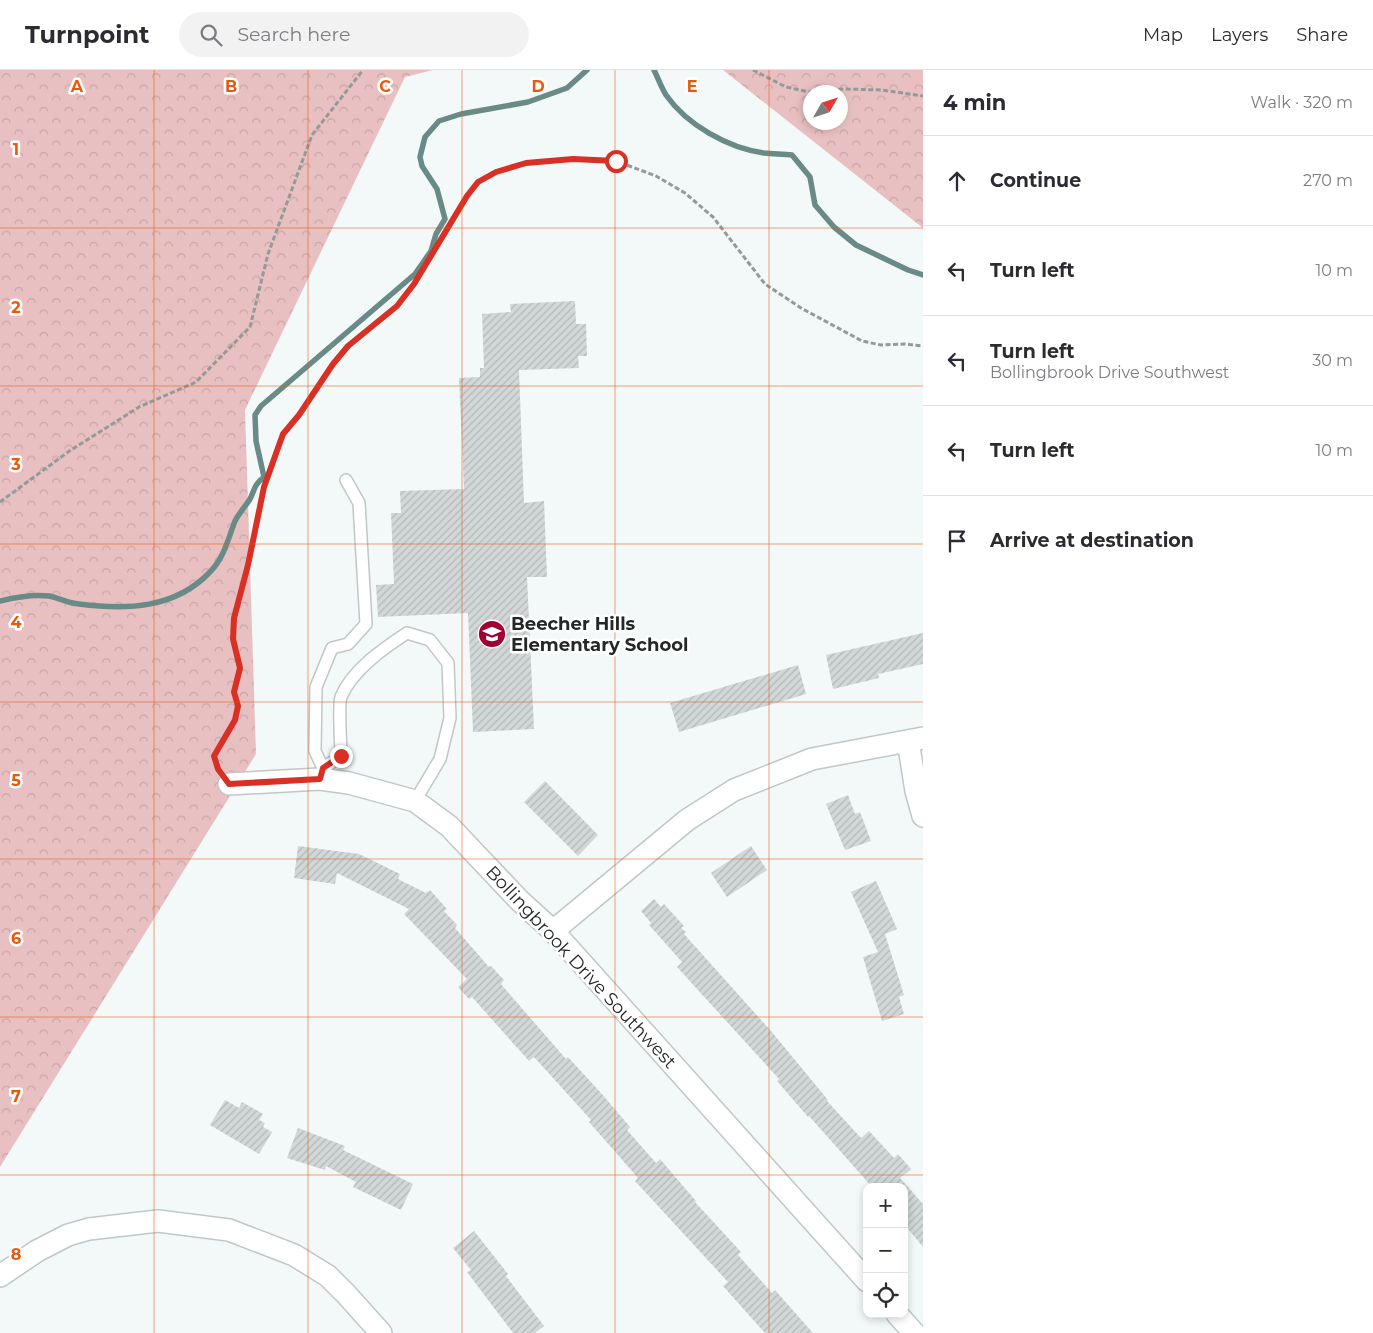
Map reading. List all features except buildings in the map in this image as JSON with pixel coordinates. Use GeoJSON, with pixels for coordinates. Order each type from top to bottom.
{"type":"FeatureCollection","features":[{"type":"Feature","properties":{"kind":"street"},"geometry":{"type":"LineString","coordinates":[[553,931],[687,820],[734,790],[812,759],[915,740],[916,791],[923,816]]}},
{"type":"Feature","properties":{"kind":"street","name":"Bollingbrook Drive Southwest"},"geometry":{"type":"LineString","coordinates":[[229,784],[321,773],[415,802],[449,826],[520,901],[553,931],[863,1277]]}},
{"type":"Feature","properties":{"kind":"street"},"geometry":{"type":"LineString","coordinates":[[0,1276],[68,1235],[89,1229],[158,1221],[229,1230],[294,1255],[328,1276],[381,1333]]}},
{"type":"Feature","properties":{"kind":"street"},"geometry":{"type":"LineString","coordinates":[[901,1318],[914,1333]]}},
{"type":"Feature","properties":{"kind":"lane"},"geometry":{"type":"LineString","coordinates":[[346,480],[359,503],[366,624],[348,644],[332,648],[316,687],[315,750],[321,773],[341,756],[340,699],[356,674],[385,648],[407,633],[430,640],[448,663],[450,718],[440,759],[415,802]]}},
{"type":"Feature","properties":{"kind":"path"},"geometry":{"type":"LineString","coordinates":[[0,502],[68,452],[139,407],[196,382],[250,327],[268,254],[312,135],[363,70]]}},
{"type":"Feature","properties":{"kind":"path"},"geometry":{"type":"LineString","coordinates":[[753,70],[786,87],[809,92],[844,89],[882,90],[923,96]]}},
{"type":"Feature","properties":{"kind":"path"},"geometry":{"type":"LineString","coordinates":[[229,784],[218,769],[214,756],[235,720],[238,706],[234,692],[240,668],[233,639],[234,618],[248,565],[264,487],[283,434],[299,415],[333,364],[348,346],[397,306],[414,284],[467,196],[478,182],[496,172],[526,163],[573,159],[616,161],[648,173],[685,193],[713,217],[765,284],[801,308],[862,341],[881,345],[905,344],[923,346]]}},
{"type":"Feature","properties":{"kind":"green space"},"geometry":{"type":"Polygon","coordinates":[[[0,70],[433,70],[405,77],[245,410],[256,754],[0,1167],[0,70]]]}},
{"type":"Feature","properties":{"kind":"green space"},"geometry":{"type":"Polygon","coordinates":[[[723,70],[923,70],[923,228],[723,70]]]}},
{"type":"Feature","properties":{"kind":"waterway"},"geometry":{"type":"LineString","coordinates":[[0,601],[24,596],[43,595],[97,606],[114,607],[149,604],[166,600],[181,593],[196,584],[210,572],[222,554],[235,521],[250,499],[256,485],[264,477],[256,441],[255,415],[261,406],[415,274],[431,251],[436,234],[445,219],[437,189],[422,166],[420,157],[425,137],[439,121],[461,114],[528,102],[567,88],[587,70]]}},
{"type":"Feature","properties":{"kind":"waterway"},"geometry":{"type":"LineString","coordinates":[[654,70],[666,95],[685,116],[709,133],[736,146],[764,153],[792,155],[810,177],[815,205],[834,227],[856,245],[908,270],[923,275]]}},
{"type":"Feature","properties":{"kind":"place","name":"Beecher Hills Elementary School"},"geometry":{"type":"Point","coordinates":[492,634]}},
{"type":"Feature","properties":{"kind":"route"},"geometry":{"type":"LineString","coordinates":[[341,756],[323,768],[320,779],[268,780],[229,784],[218,769],[214,756],[235,720],[238,706],[234,692],[240,668],[233,639],[234,618],[248,565],[264,487],[283,434],[299,415],[333,364],[348,346],[397,306],[414,284],[467,196],[478,182],[496,172],[526,163],[573,159],[616,161]]}}]}
